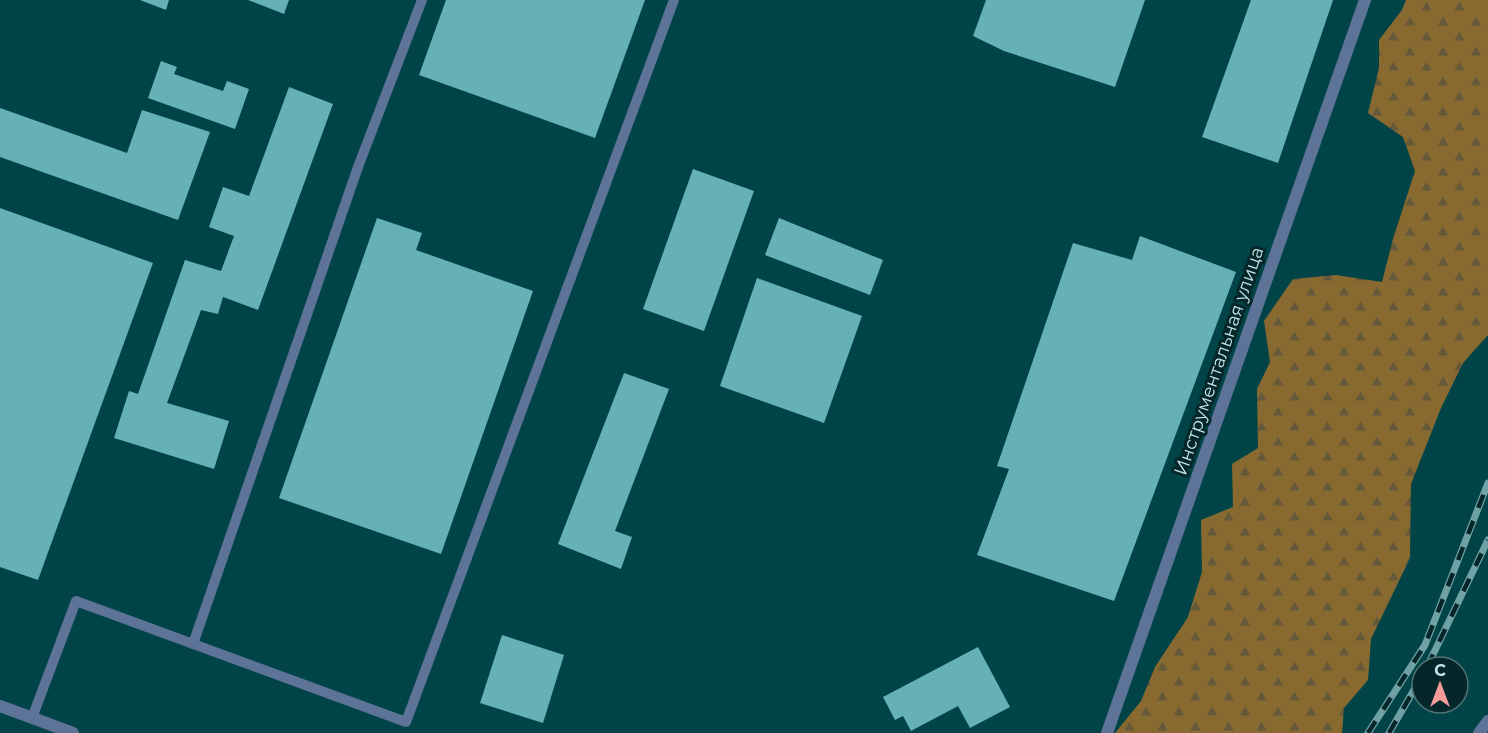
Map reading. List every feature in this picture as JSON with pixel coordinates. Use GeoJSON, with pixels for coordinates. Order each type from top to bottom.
{"type":"FeatureCollection","features":[{"type":"Feature","properties":{"kind":"street","name":"Инструментальная улица"},"geometry":{"type":"LineString","coordinates":[[1107,733],[1365,0]]}},
{"type":"Feature","properties":{"kind":"street"},"geometry":{"type":"LineString","coordinates":[[0,706],[73,733]]}},
{"type":"Feature","properties":{"kind":"street"},"geometry":{"type":"LineString","coordinates":[[1479,733],[1488,721]]}},
{"type":"Feature","properties":{"kind":"lane"},"geometry":{"type":"LineString","coordinates":[[193,644],[358,167],[422,0]]}},
{"type":"Feature","properties":{"kind":"lane"},"geometry":{"type":"LineString","coordinates":[[32,718],[76,601],[405,722],[674,0]]}},
{"type":"Feature","properties":{"kind":"green space"},"geometry":{"type":"Polygon","coordinates":[[[1406,0],[1488,0],[1488,335],[1463,363],[1441,408],[1411,484],[1410,558],[1371,639],[1368,680],[1344,708],[1342,733],[1115,733],[1141,701],[1155,667],[1188,617],[1202,572],[1201,520],[1233,507],[1232,464],[1258,448],[1257,389],[1270,362],[1264,321],[1293,279],[1336,275],[1382,282],[1415,171],[1403,137],[1368,113],[1379,68],[1379,40],[1402,10],[1406,0]]]}},
{"type":"Feature","properties":{"kind":"building"},"geometry":{"type":"Polygon","coordinates":[[[140,0],[169,0],[166,10],[140,0]]]}},
{"type":"Feature","properties":{"kind":"building"},"geometry":{"type":"Polygon","coordinates":[[[248,0],[289,0],[284,14],[248,0]]]}},
{"type":"Feature","properties":{"kind":"building"},"geometry":{"type":"Polygon","coordinates":[[[446,0],[645,0],[595,138],[419,75],[446,0]]]}},
{"type":"Feature","properties":{"kind":"building"},"geometry":{"type":"Polygon","coordinates":[[[986,0],[1145,0],[1115,87],[1004,51],[973,36],[986,0]]]}},
{"type":"Feature","properties":{"kind":"building"},"geometry":{"type":"Polygon","coordinates":[[[1251,0],[1333,0],[1278,163],[1202,137],[1251,0]]]}},
{"type":"Feature","properties":{"kind":"building"},"geometry":{"type":"Polygon","coordinates":[[[161,61],[177,67],[174,74],[223,91],[227,81],[249,89],[235,129],[148,98],[161,61]]]}},
{"type":"Feature","properties":{"kind":"building"},"geometry":{"type":"Polygon","coordinates":[[[289,87],[333,104],[258,310],[223,297],[218,314],[201,310],[167,403],[229,421],[214,469],[114,438],[129,391],[138,394],[185,260],[221,271],[234,236],[209,227],[223,187],[249,196],[289,87]]]}},
{"type":"Feature","properties":{"kind":"building"},"geometry":{"type":"Polygon","coordinates":[[[0,108],[127,153],[142,110],[210,132],[178,220],[0,157],[0,108]]]}},
{"type":"Feature","properties":{"kind":"building"},"geometry":{"type":"Polygon","coordinates":[[[693,169],[754,191],[704,331],[643,309],[693,169]]]}},
{"type":"Feature","properties":{"kind":"building"},"geometry":{"type":"Polygon","coordinates":[[[0,208],[153,263],[38,580],[0,567],[0,208]]]}},
{"type":"Feature","properties":{"kind":"building"},"geometry":{"type":"Polygon","coordinates":[[[377,218],[422,233],[416,250],[533,291],[441,554],[279,498],[377,218]]]}},
{"type":"Feature","properties":{"kind":"building"},"geometry":{"type":"Polygon","coordinates":[[[779,218],[883,260],[870,295],[765,255],[779,218]]]}},
{"type":"Feature","properties":{"kind":"building"},"geometry":{"type":"Polygon","coordinates":[[[1140,236],[1236,272],[1114,601],[977,555],[1009,469],[997,466],[1073,243],[1132,260],[1140,236]]]}},
{"type":"Feature","properties":{"kind":"building"},"geometry":{"type":"Polygon","coordinates":[[[757,278],[862,316],[824,423],[720,386],[757,278]]]}},
{"type":"Feature","properties":{"kind":"building"},"geometry":{"type":"Polygon","coordinates":[[[624,373],[669,389],[615,531],[632,537],[621,569],[558,544],[624,373]]]}},
{"type":"Feature","properties":{"kind":"building"},"geometry":{"type":"Polygon","coordinates":[[[502,635],[564,655],[543,723],[480,703],[502,635]]]}},
{"type":"Feature","properties":{"kind":"building"},"geometry":{"type":"Polygon","coordinates":[[[978,647],[1010,707],[970,728],[958,706],[911,731],[903,716],[895,720],[883,697],[978,647]]]}},
{"type":"Feature","properties":{"kind":"railway"},"geometry":{"type":"LineString","coordinates":[[1368,733],[1425,645],[1488,483]]}},
{"type":"Feature","properties":{"kind":"railway"},"geometry":{"type":"LineString","coordinates":[[1433,655],[1488,540]]}},
{"type":"Feature","properties":{"kind":"railway"},"geometry":{"type":"LineString","coordinates":[[1389,733],[1410,697]]}}]}
